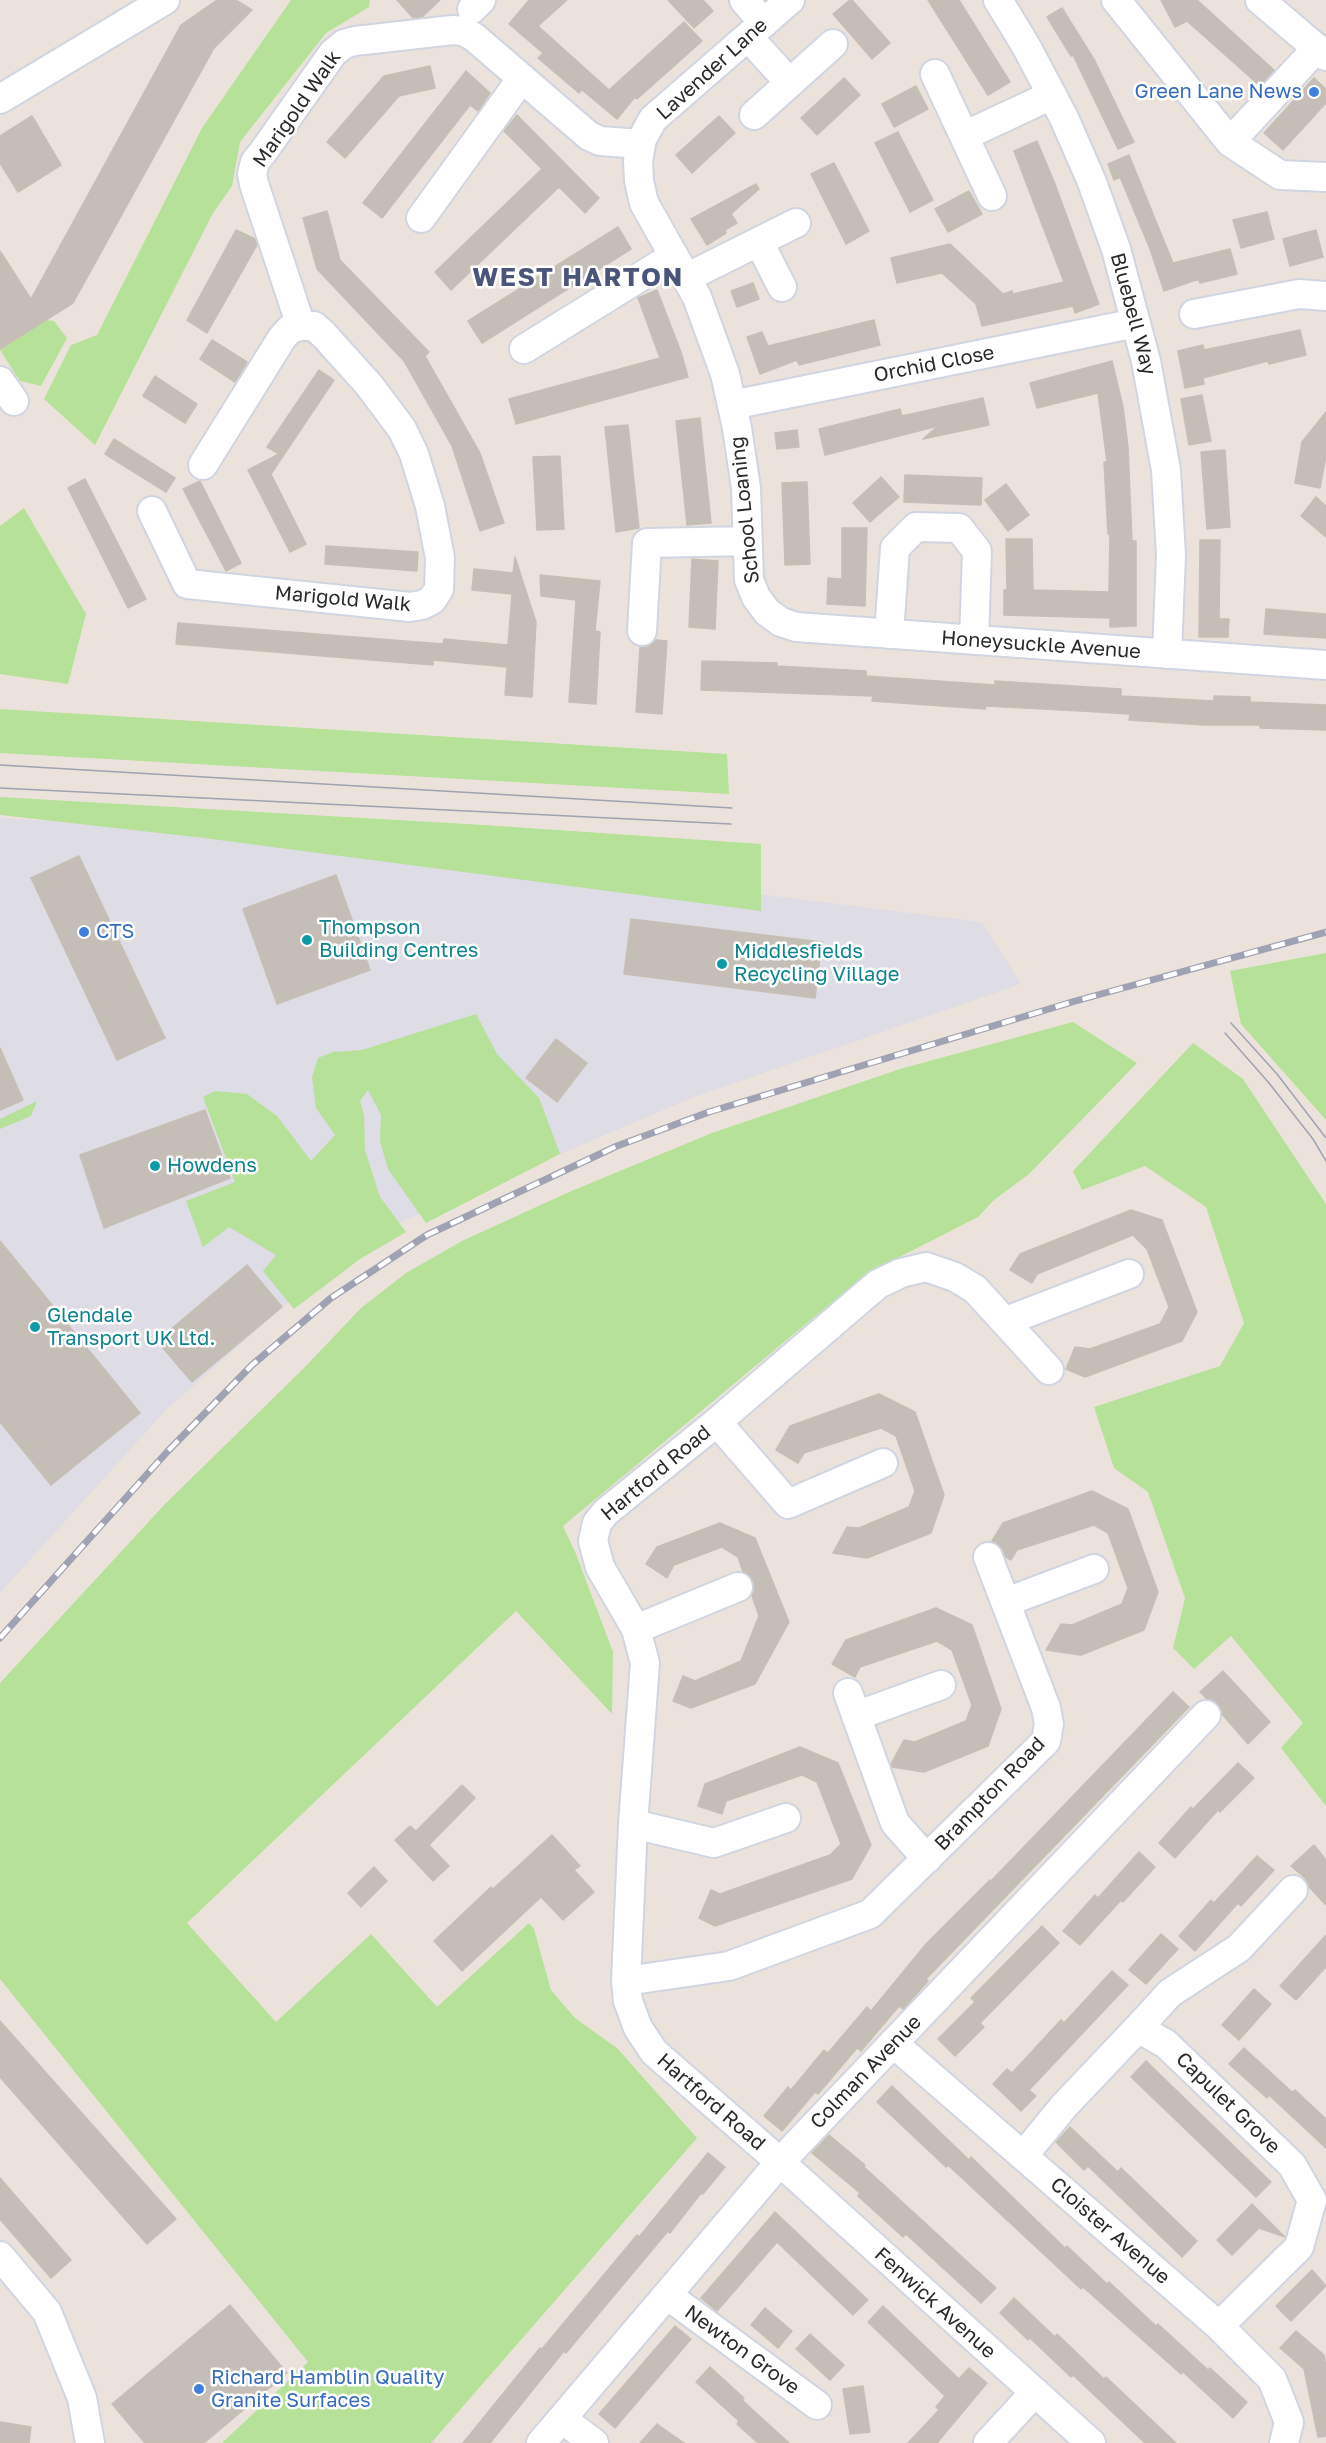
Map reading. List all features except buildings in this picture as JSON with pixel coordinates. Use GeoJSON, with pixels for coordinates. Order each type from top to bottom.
{"type":"FeatureCollection","features":[{"type":"Feature","properties":{"kind":"street"},"geometry":{"type":"LineString","coordinates":[[4,88],[165,0]]}},
{"type":"Feature","properties":{"kind":"street"},"geometry":{"type":"LineString","coordinates":[[744,0],[756,30],[790,83]]}},
{"type":"Feature","properties":{"kind":"street","name":"Lavender Lane"},"geometry":{"type":"LineString","coordinates":[[641,144],[653,119],[790,0]]}},
{"type":"Feature","properties":{"kind":"street","name":"Bluebell Way"},"geometry":{"type":"LineString","coordinates":[[998,0],[1052,95],[1092,182],[1116,249],[1136,323],[1158,419],[1166,470],[1171,555],[1167,654]]}},
{"type":"Feature","properties":{"kind":"street"},"geometry":{"type":"LineString","coordinates":[[1116,0],[1230,142],[1281,175],[1326,177]]}},
{"type":"Feature","properties":{"kind":"street"},"geometry":{"type":"LineString","coordinates":[[1230,142],[1321,52],[1260,0]]}},
{"type":"Feature","properties":{"kind":"street","name":"Marigold Walk"},"geometry":{"type":"LineString","coordinates":[[152,511],[187,584],[410,607],[432,600],[439,589],[440,558],[430,506],[414,454],[402,429],[369,385],[314,326],[301,326],[252,174],[255,162],[333,52],[355,40],[453,30],[463,31],[589,136],[600,141],[641,144]]}},
{"type":"Feature","properties":{"kind":"street"},"geometry":{"type":"LineString","coordinates":[[754,115],[833,44]]}},
{"type":"Feature","properties":{"kind":"street"},"geometry":{"type":"LineString","coordinates":[[935,74],[992,196]]}},
{"type":"Feature","properties":{"kind":"street"},"geometry":{"type":"LineString","coordinates":[[421,218],[522,78]]}},
{"type":"Feature","properties":{"kind":"street"},"geometry":{"type":"LineString","coordinates":[[964,136],[1052,95]]}},
{"type":"Feature","properties":{"kind":"street","name":"School Loaning"},"geometry":{"type":"LineString","coordinates":[[641,144],[639,181],[644,203],[697,297],[725,374],[746,488],[749,580],[763,607]]}},
{"type":"Feature","properties":{"kind":"street"},"geometry":{"type":"LineString","coordinates":[[524,349],[680,267],[759,242],[796,223]]}},
{"type":"Feature","properties":{"kind":"street"},"geometry":{"type":"LineString","coordinates":[[759,242],[782,287]]}},
{"type":"Feature","properties":{"kind":"street"},"geometry":{"type":"LineString","coordinates":[[1194,314],[1299,294],[1326,296]]}},
{"type":"Feature","properties":{"kind":"street","name":"Orchid Close"},"geometry":{"type":"LineString","coordinates":[[732,405],[1136,323]]}},
{"type":"Feature","properties":{"kind":"street"},"geometry":{"type":"LineString","coordinates":[[203,465],[282,338],[290,330],[301,326]]}},
{"type":"Feature","properties":{"kind":"street"},"geometry":{"type":"LineString","coordinates":[[890,634],[895,548],[916,527],[959,528],[977,551],[974,640]]}},
{"type":"Feature","properties":{"kind":"street"},"geometry":{"type":"LineString","coordinates":[[642,631],[647,543],[747,541]]}},
{"type":"Feature","properties":{"kind":"street","name":"Honeysuckle Avenue"},"geometry":{"type":"LineString","coordinates":[[763,607],[781,622],[796,627],[1326,665]]}},
{"type":"Feature","properties":{"kind":"street","name":"Hartford Road"},"geometry":{"type":"LineString","coordinates":[[780,2162],[654,2052],[638,2028],[628,2001],[626,1981],[633,1824],[645,1663],[636,1629],[600,1567],[593,1541],[597,1523],[606,1512],[717,1422],[878,1284],[901,1273],[926,1267],[955,1277],[975,1289],[1049,1370]]}},
{"type":"Feature","properties":{"kind":"street"},"geometry":{"type":"LineString","coordinates":[[1006,1321],[1129,1274]]}},
{"type":"Feature","properties":{"kind":"street"},"geometry":{"type":"LineString","coordinates":[[717,1422],[788,1504],[884,1462]]}},
{"type":"Feature","properties":{"kind":"street","name":"Brampton Road"},"geometry":{"type":"LineString","coordinates":[[626,1981],[729,1966],[870,1914],[1046,1741],[1049,1724],[1046,1708],[988,1557]]}},
{"type":"Feature","properties":{"kind":"street"},"geometry":{"type":"LineString","coordinates":[[1006,1602],[1094,1569]]}},
{"type":"Feature","properties":{"kind":"street"},"geometry":{"type":"LineString","coordinates":[[636,1629],[738,1587]]}},
{"type":"Feature","properties":{"kind":"street","name":"Brampton Road"},"geometry":{"type":"LineString","coordinates":[[927,1859],[895,1823],[852,1705],[941,1685]]}},
{"type":"Feature","properties":{"kind":"street","name":"Colman Avenue"},"geometry":{"type":"LineString","coordinates":[[541,2443],[780,2162],[1206,1715]]}},
{"type":"Feature","properties":{"kind":"street"},"geometry":{"type":"LineString","coordinates":[[633,1824],[714,1843],[786,1818]]}},
{"type":"Feature","properties":{"kind":"street"},"geometry":{"type":"LineString","coordinates":[[1023,2156],[1064,2106],[1170,1993],[1239,1948],[1293,1890]]}},
{"type":"Feature","properties":{"kind":"street","name":"Capulet Grove"},"geometry":{"type":"LineString","coordinates":[[1138,2028],[1166,2044],[1292,2165],[1312,2200],[1299,2247],[1219,2326]]}},
{"type":"Feature","properties":{"kind":"street","name":"Cloister Avenue"},"geometry":{"type":"LineString","coordinates":[[893,2043],[1219,2326],[1272,2379],[1289,2422],[1284,2443]]}},
{"type":"Feature","properties":{"kind":"street","name":"Fenwick Avenue"},"geometry":{"type":"LineString","coordinates":[[780,2162],[1091,2443]]}},
{"type":"Feature","properties":{"kind":"street"},"geometry":{"type":"LineString","coordinates":[[0,2256],[47,2312],[82,2398],[90,2443]]}},
{"type":"Feature","properties":{"kind":"street","name":"Newton Grove"},"geometry":{"type":"LineString","coordinates":[[667,2295],[817,2405]]}},
{"type":"Feature","properties":{"kind":"street"},"geometry":{"type":"LineString","coordinates":[[988,2443],[1035,2392]]}},
{"type":"Feature","properties":{"kind":"street"},"geometry":{"type":"LineString","coordinates":[[562,2419],[594,2443]]}},
{"type":"Feature","properties":{"kind":"shaded area"},"geometry":{"type":"Polygon","coordinates":[[[0,818],[296,836],[982,922],[1021,984],[694,1097],[359,1240],[166,1410],[0,1593],[0,818]]]}},
{"type":"Feature","properties":{"kind":"green space"},"geometry":{"type":"Polygon","coordinates":[[[291,0],[370,0],[369,7],[326,33],[240,142],[232,186],[213,213],[95,445],[44,399],[71,345],[97,335],[202,128],[291,0]]]}},
{"type":"Feature","properties":{"kind":"green space"},"geometry":{"type":"Polygon","coordinates":[[[46,320],[54,321],[67,338],[41,386],[20,381],[0,350],[46,320]]]}},
{"type":"Feature","properties":{"kind":"green space"},"geometry":{"type":"Polygon","coordinates":[[[24,508],[86,614],[68,684],[0,674],[0,526],[24,508]]]}},
{"type":"Feature","properties":{"kind":"green space"},"geometry":{"type":"Polygon","coordinates":[[[0,709],[727,754],[729,794],[0,753],[0,709]]]}},
{"type":"Feature","properties":{"kind":"green space"},"geometry":{"type":"Polygon","coordinates":[[[0,797],[484,825],[761,844],[761,911],[204,838],[0,815],[0,797]]]}},
{"type":"Feature","properties":{"kind":"green space"},"geometry":{"type":"Polygon","coordinates":[[[1326,953],[1326,1120],[1241,1024],[1230,971],[1326,953]]]}},
{"type":"Feature","properties":{"kind":"green space"},"geometry":{"type":"Polygon","coordinates":[[[476,1014],[497,1054],[539,1098],[560,1154],[426,1223],[388,1169],[380,1141],[381,1115],[368,1090],[360,1101],[364,1115],[365,1150],[380,1197],[406,1232],[360,1259],[294,1309],[263,1271],[276,1255],[229,1227],[203,1247],[186,1201],[235,1182],[203,1097],[215,1091],[247,1094],[277,1116],[311,1161],[335,1135],[316,1108],[312,1077],[318,1058],[333,1052],[362,1050],[476,1014]]]}},
{"type":"Feature","properties":{"kind":"green space"},"geometry":{"type":"Polygon","coordinates":[[[1073,1022],[1137,1063],[1029,1174],[994,1200],[978,1217],[866,1274],[563,1526],[613,1652],[612,1714],[516,1611],[187,1923],[276,2022],[371,1934],[437,2007],[529,1923],[534,1929],[551,1990],[575,2018],[617,2048],[697,2138],[431,2443],[222,2443],[308,2362],[0,1979],[0,1683],[165,1504],[304,1368],[361,1308],[406,1273],[462,1241],[569,1192],[712,1133],[900,1069],[1073,1022]]]}},
{"type":"Feature","properties":{"kind":"green space"},"geometry":{"type":"Polygon","coordinates":[[[1193,1043],[1243,1079],[1326,1204],[1326,1806],[1281,1748],[1303,1723],[1231,1636],[1194,1669],[1173,1648],[1185,1598],[1148,1492],[1114,1468],[1094,1407],[1220,1366],[1244,1323],[1206,1207],[1145,1166],[1082,1190],[1073,1171],[1193,1043]]]}},
{"type":"Feature","properties":{"kind":"green space"},"geometry":{"type":"Polygon","coordinates":[[[37,1101],[31,1116],[0,1129],[0,1119],[37,1101]]]}},
{"type":"Feature","properties":{"kind":"tram line"},"geometry":{"type":"LineString","coordinates":[[0,765],[732,808]]}},
{"type":"Feature","properties":{"kind":"tram line"},"geometry":{"type":"LineString","coordinates":[[0,788],[731,824]]}},
{"type":"Feature","properties":{"kind":"tram line"},"geometry":{"type":"LineString","coordinates":[[1231,1023],[1277,1074],[1326,1138]]}},
{"type":"Feature","properties":{"kind":"tram line"},"geometry":{"type":"LineString","coordinates":[[1225,1033],[1269,1083],[1313,1139],[1326,1161]]}},
{"type":"Feature","properties":{"kind":"railway"},"geometry":{"type":"LineString","coordinates":[[0,1638],[167,1452],[252,1365],[331,1298],[427,1235],[617,1146],[709,1112],[1072,1002],[1326,932]]}},
{"type":"Feature","properties":{"kind":"place","name":"Green Lane News"},"geometry":{"type":"Point","coordinates":[1314,92]}},
{"type":"Feature","properties":{"kind":"place","name":"CTS"},"geometry":{"type":"Point","coordinates":[84,932]}},
{"type":"Feature","properties":{"kind":"place","name":"Thompson Building Centres"},"geometry":{"type":"Point","coordinates":[307,940]}},
{"type":"Feature","properties":{"kind":"place","name":"Middlesfields Recycling Village"},"geometry":{"type":"Point","coordinates":[722,964]}},
{"type":"Feature","properties":{"kind":"place","name":"Howdens"},"geometry":{"type":"Point","coordinates":[155,1166]}},
{"type":"Feature","properties":{"kind":"place","name":"Glendale Transport UK Ltd."},"geometry":{"type":"Point","coordinates":[35,1327]}},
{"type":"Feature","properties":{"kind":"place","name":"Richard Hamblin Quality Granite Surfaces"},"geometry":{"type":"Point","coordinates":[199,2389]}},
{"type":"Feature","properties":{"kind":"district","name":"WEST HARTON"},"geometry":{"type":"Point","coordinates":[578,278]}}]}
